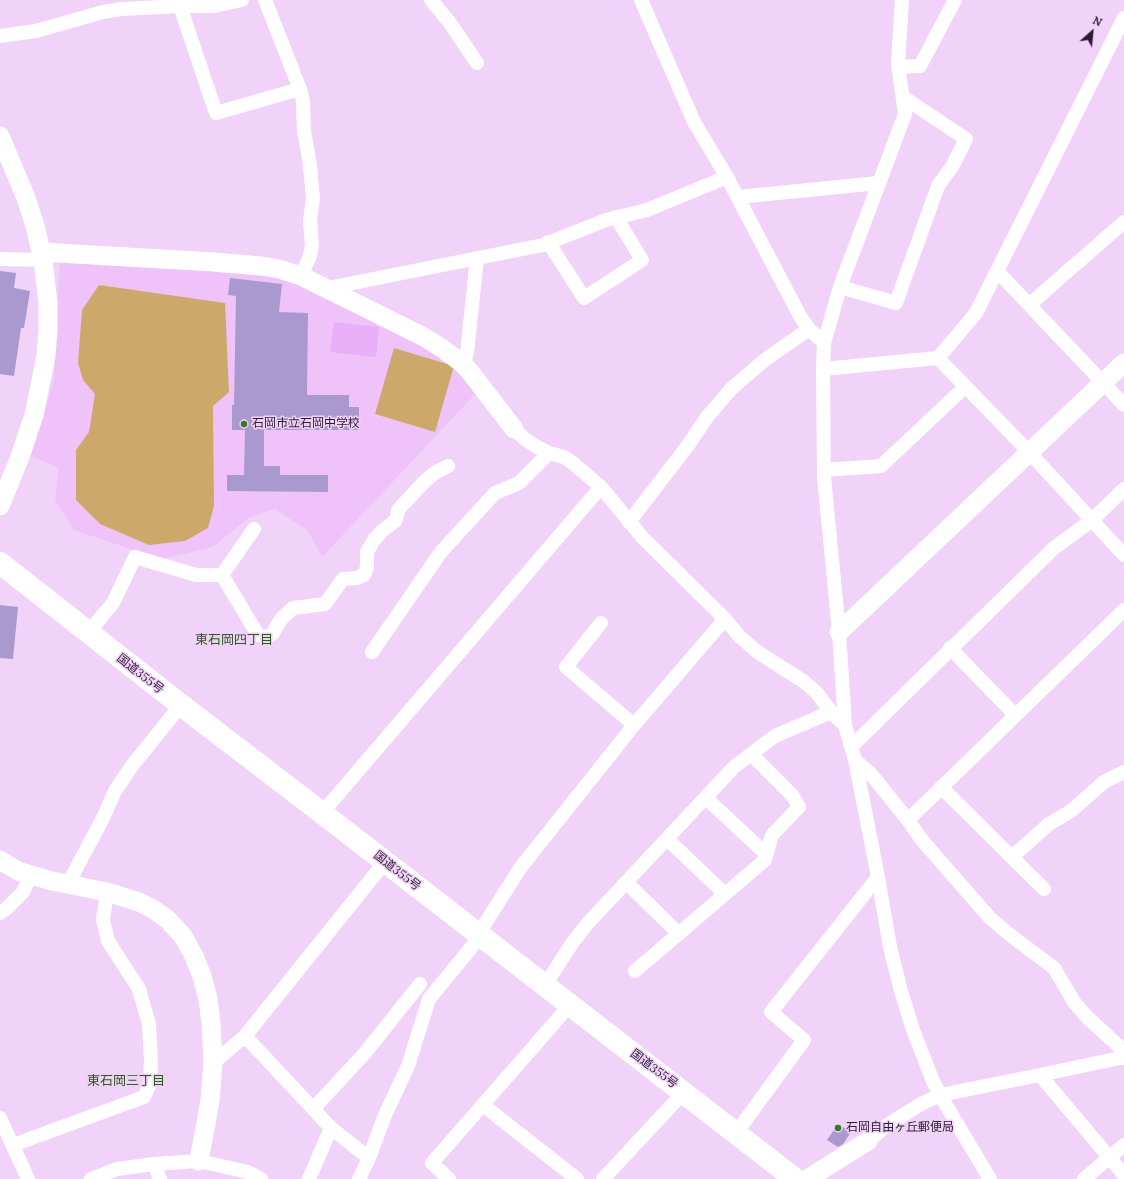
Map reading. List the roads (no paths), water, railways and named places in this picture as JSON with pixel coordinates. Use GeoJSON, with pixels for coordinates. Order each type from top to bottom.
{"type":"FeatureCollection","features":[{"type":"Feature","properties":{"kind":"highway","name":"国道355号"},"geometry":{"type":"LineString","coordinates":[[0,563],[88,633],[795,1179]]}},
{"type":"Feature","properties":{"kind":"street"},"geometry":{"type":"LineString","coordinates":[[0,36],[36,31],[102,12],[122,9],[214,6],[242,0]]}},
{"type":"Feature","properties":{"kind":"street"},"geometry":{"type":"LineString","coordinates":[[265,0],[300,89],[303,101],[304,131],[310,165],[312,200],[310,220],[312,245],[310,256],[300,276]]}},
{"type":"Feature","properties":{"kind":"street"},"geometry":{"type":"LineString","coordinates":[[431,0],[450,23],[477,63]]}},
{"type":"Feature","properties":{"kind":"street"},"geometry":{"type":"LineString","coordinates":[[641,0],[694,122],[738,197],[800,316],[809,329],[824,343]]}},
{"type":"Feature","properties":{"kind":"street"},"geometry":{"type":"LineString","coordinates":[[902,0],[898,67],[905,114],[840,287],[824,343],[824,470],[839,632],[845,725],[853,753],[878,877],[890,947],[913,1030],[933,1081],[990,1179]]}},
{"type":"Feature","properties":{"kind":"street"},"geometry":{"type":"LineString","coordinates":[[898,67],[920,66],[954,0]]}},
{"type":"Feature","properties":{"kind":"street"},"geometry":{"type":"LineString","coordinates":[[180,6],[216,113],[300,89]]}},
{"type":"Feature","properties":{"kind":"street"},"geometry":{"type":"LineString","coordinates":[[823,369],[938,358],[976,313],[1124,18]]}},
{"type":"Feature","properties":{"kind":"street"},"geometry":{"type":"LineString","coordinates":[[840,287],[896,303],[938,186],[953,165],[966,139],[903,97]]}},
{"type":"Feature","properties":{"kind":"street"},"geometry":{"type":"LineString","coordinates":[[0,136],[26,198],[35,226],[42,256],[48,303],[48,330],[44,362],[34,415],[20,457],[0,506]]}},
{"type":"Feature","properties":{"kind":"street"},"geometry":{"type":"LineString","coordinates":[[328,288],[543,245],[606,220],[647,210],[727,177]]}},
{"type":"Feature","properties":{"kind":"street"},"geometry":{"type":"LineString","coordinates":[[738,197],[879,183]]}},
{"type":"Feature","properties":{"kind":"street"},"geometry":{"type":"LineString","coordinates":[[548,242],[584,298],[642,260],[616,217]]}},
{"type":"Feature","properties":{"kind":"street"},"geometry":{"type":"LineString","coordinates":[[1029,305],[1124,222]]}},
{"type":"Feature","properties":{"kind":"street"},"geometry":{"type":"LineString","coordinates":[[0,259],[42,256],[213,262],[280,269],[328,288],[424,337],[444,349],[463,364],[514,429],[525,439],[549,453],[564,457],[601,487],[642,538],[725,619],[740,637],[759,653],[803,681],[817,693],[831,712],[845,725]]}},
{"type":"Feature","properties":{"kind":"street"},"geometry":{"type":"LineString","coordinates":[[463,364],[467,353],[477,258]]}},
{"type":"Feature","properties":{"kind":"street"},"geometry":{"type":"LineString","coordinates":[[997,270],[1124,405]]}},
{"type":"Feature","properties":{"kind":"street"},"geometry":{"type":"LineString","coordinates":[[629,522],[689,444],[707,416],[732,388],[766,359],[809,329]]}},
{"type":"Feature","properties":{"kind":"street"},"geometry":{"type":"LineString","coordinates":[[938,358],[1029,452],[1091,521],[1124,555]]}},
{"type":"Feature","properties":{"kind":"street"},"geometry":{"type":"LineString","coordinates":[[839,632],[1124,363]]}},
{"type":"Feature","properties":{"kind":"street"},"geometry":{"type":"LineString","coordinates":[[824,470],[881,466],[965,387]]}},
{"type":"Feature","properties":{"kind":"street"},"geometry":{"type":"LineString","coordinates":[[372,652],[442,552],[495,493],[519,483],[549,453]]}},
{"type":"Feature","properties":{"kind":"street"},"geometry":{"type":"LineString","coordinates":[[222,574],[258,635],[268,637],[273,633],[281,619],[293,608],[325,604],[344,579],[357,578],[364,575],[367,567],[367,552],[374,540],[382,531],[395,521],[398,510],[426,480],[436,472],[448,466]]}},
{"type":"Feature","properties":{"kind":"street"},"geometry":{"type":"LineString","coordinates":[[322,813],[601,487]]}},
{"type":"Feature","properties":{"kind":"street"},"geometry":{"type":"LineString","coordinates":[[853,753],[950,648],[1054,548],[1091,521],[1124,489]]}},
{"type":"Feature","properties":{"kind":"street"},"geometry":{"type":"LineString","coordinates":[[222,574],[254,528]]}},
{"type":"Feature","properties":{"kind":"street"},"geometry":{"type":"LineString","coordinates":[[88,633],[113,603],[135,557],[196,575],[222,574]]}},
{"type":"Feature","properties":{"kind":"street"},"geometry":{"type":"LineString","coordinates":[[908,820],[1124,610]]}},
{"type":"Feature","properties":{"kind":"street"},"geometry":{"type":"LineString","coordinates":[[359,1179],[369,1158],[385,1115],[408,1066],[429,999],[475,944],[478,934],[521,867],[634,725],[725,619]]}},
{"type":"Feature","properties":{"kind":"street"},"geometry":{"type":"LineString","coordinates":[[601,623],[566,667],[634,725]]}},
{"type":"Feature","properties":{"kind":"street"},"geometry":{"type":"LineString","coordinates":[[950,648],[1016,715]]}},
{"type":"Feature","properties":{"kind":"street"},"geometry":{"type":"LineString","coordinates":[[68,884],[103,818],[115,791],[131,767],[181,705]]}},
{"type":"Feature","properties":{"kind":"street"},"geometry":{"type":"LineString","coordinates":[[545,986],[573,942],[584,928],[734,767],[775,736],[831,712]]}},
{"type":"Feature","properties":{"kind":"street"},"geometry":{"type":"LineString","coordinates":[[853,753],[908,820],[921,839],[990,918],[1054,968],[1074,1002],[1086,1016],[1124,1051]]}},
{"type":"Feature","properties":{"kind":"street"},"geometry":{"type":"LineString","coordinates":[[635,971],[765,860],[774,833],[799,807],[792,796],[751,754]]}},
{"type":"Feature","properties":{"kind":"street"},"geometry":{"type":"LineString","coordinates":[[1012,857],[1050,824],[1071,811],[1104,782],[1124,772]]}},
{"type":"Feature","properties":{"kind":"street"},"geometry":{"type":"LineString","coordinates":[[941,787],[1044,889]]}},
{"type":"Feature","properties":{"kind":"street"},"geometry":{"type":"LineString","coordinates":[[706,798],[766,854]]}},
{"type":"Feature","properties":{"kind":"street"},"geometry":{"type":"LineString","coordinates":[[667,839],[725,894]]}},
{"type":"Feature","properties":{"kind":"street"},"geometry":{"type":"LineString","coordinates":[[0,860],[18,871],[31,876],[108,892],[139,902],[153,908],[167,919],[183,936],[194,956],[202,976],[208,999],[211,1024],[213,1063],[210,1101],[199,1161]]}},
{"type":"Feature","properties":{"kind":"street"},"geometry":{"type":"LineString","coordinates":[[213,1063],[245,1036],[385,862]]}},
{"type":"Feature","properties":{"kind":"street"},"geometry":{"type":"LineString","coordinates":[[0,913],[23,892],[31,876]]}},
{"type":"Feature","properties":{"kind":"street"},"geometry":{"type":"LineString","coordinates":[[736,1133],[804,1040],[771,1012],[878,877]]}},
{"type":"Feature","properties":{"kind":"street"},"geometry":{"type":"LineString","coordinates":[[626,882],[679,934]]}},
{"type":"Feature","properties":{"kind":"street"},"geometry":{"type":"LineString","coordinates":[[13,1145],[144,1097],[150,1084],[152,1058],[149,1024],[139,989],[108,941],[103,920],[108,892]]}},
{"type":"Feature","properties":{"kind":"street"},"geometry":{"type":"LineString","coordinates":[[313,1109],[365,1053],[420,984]]}},
{"type":"Feature","properties":{"kind":"street"},"geometry":{"type":"LineString","coordinates":[[449,1179],[432,1164],[570,1005]]}},
{"type":"Feature","properties":{"kind":"street"},"geometry":{"type":"LineString","coordinates":[[245,1036],[331,1128],[369,1158]]}},
{"type":"Feature","properties":{"kind":"street"},"geometry":{"type":"LineString","coordinates":[[807,1179],[868,1141],[886,1126],[921,1104],[940,1095],[1124,1058]]}},
{"type":"Feature","properties":{"kind":"street"},"geometry":{"type":"LineString","coordinates":[[1040,1076],[1124,1174]]}},
{"type":"Feature","properties":{"kind":"street"},"geometry":{"type":"LineString","coordinates":[[604,1179],[684,1092]]}},
{"type":"Feature","properties":{"kind":"street"},"geometry":{"type":"LineString","coordinates":[[483,1105],[577,1179]]}},
{"type":"Feature","properties":{"kind":"street"},"geometry":{"type":"LineString","coordinates":[[0,1118],[28,1179]]}},
{"type":"Feature","properties":{"kind":"street"},"geometry":{"type":"LineString","coordinates":[[309,1179],[331,1128]]}},
{"type":"Feature","properties":{"kind":"street"},"geometry":{"type":"LineString","coordinates":[[1084,1179],[1124,1145]]}},
{"type":"Feature","properties":{"kind":"street"},"geometry":{"type":"LineString","coordinates":[[91,1179],[117,1169],[154,1164],[199,1161],[248,1172],[261,1179]]}},
{"type":"Feature","properties":{"kind":"street"},"geometry":{"type":"LineString","coordinates":[[154,1164],[160,1179]]}},
{"type":"Feature","properties":{"kind":"place","name":"石岡市立石岡中学校"},"geometry":{"type":"Point","coordinates":[244,424]}},
{"type":"Feature","properties":{"kind":"place","name":"石岡自由ヶ丘郵便局"},"geometry":{"type":"Point","coordinates":[838,1128]}},
{"type":"Feature","properties":{"kind":"district","name":"東石岡四丁目"},"geometry":{"type":"Point","coordinates":[234,640]}},
{"type":"Feature","properties":{"kind":"district","name":"東石岡三丁目"},"geometry":{"type":"Point","coordinates":[126,1081]}}]}
